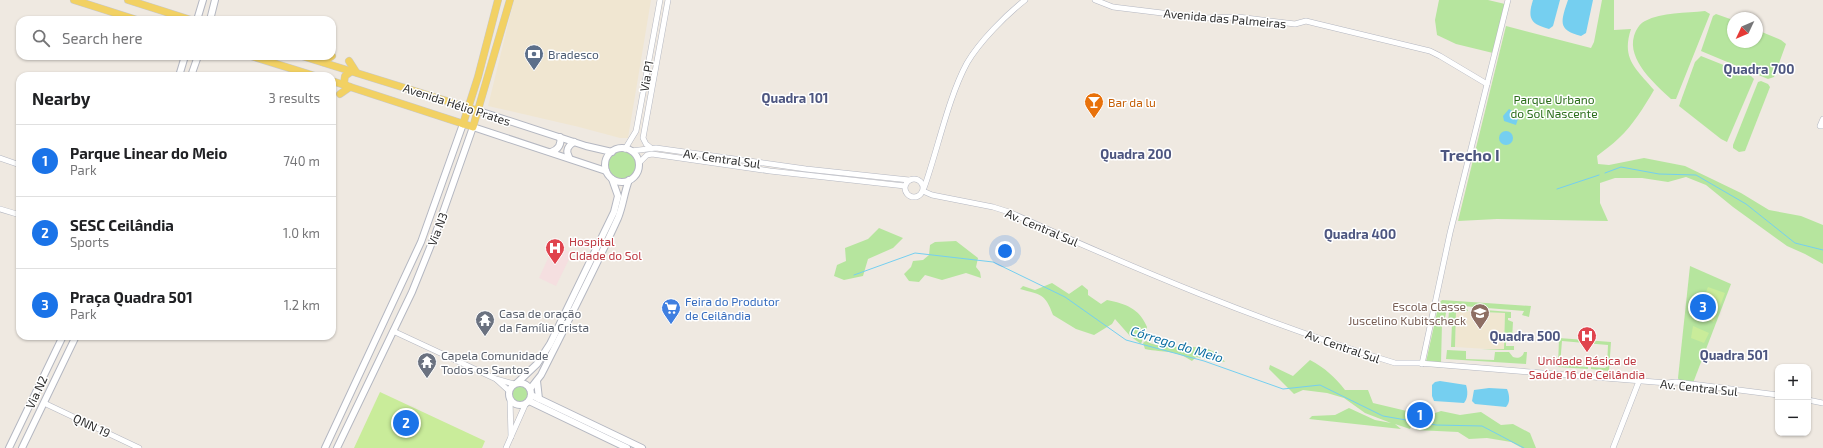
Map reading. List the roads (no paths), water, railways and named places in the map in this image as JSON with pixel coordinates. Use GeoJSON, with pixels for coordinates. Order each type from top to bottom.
{"type":"FeatureCollection","features":[{"type":"Feature","properties":{"kind":"main road"},"geometry":{"type":"LineString","coordinates":[[74,0],[124,16]]}},
{"type":"Feature","properties":{"kind":"main road"},"geometry":{"type":"LineString","coordinates":[[128,0],[178,16]]}},
{"type":"Feature","properties":{"kind":"main road"},"geometry":{"type":"LineString","coordinates":[[197,16],[203,0]]}},
{"type":"Feature","properties":{"kind":"main road"},"geometry":{"type":"LineString","coordinates":[[211,16],[215,0]]}},
{"type":"Feature","properties":{"kind":"main road"},"geometry":{"type":"LineString","coordinates":[[325,448],[421,242],[463,124],[498,0]]}},
{"type":"Feature","properties":{"kind":"main road"},"geometry":{"type":"LineString","coordinates":[[500,39],[502,18],[507,0]]}},
{"type":"Feature","properties":{"kind":"main road","name":"Via N3"},"geometry":{"type":"LineString","coordinates":[[337,448],[412,292],[436,235],[474,127],[510,0]]}},
{"type":"Feature","properties":{"kind":"main road"},"geometry":{"type":"LineString","coordinates":[[179,72],[184,60]]}},
{"type":"Feature","properties":{"kind":"main road"},"geometry":{"type":"LineString","coordinates":[[192,72],[197,60]]}},
{"type":"Feature","properties":{"kind":"main road"},"geometry":{"type":"LineString","coordinates":[[264,60],[302,72]]}},
{"type":"Feature","properties":{"kind":"main road","name":"Avenida Hélio Prates"},"geometry":{"type":"LineString","coordinates":[[316,60],[468,107],[574,142],[612,152]]}},
{"type":"Feature","properties":{"kind":"main road"},"geometry":{"type":"LineString","coordinates":[[340,94],[349,87],[344,83],[344,76],[354,72],[350,61]]}},
{"type":"Feature","properties":{"kind":"main road"},"geometry":{"type":"LineString","coordinates":[[336,79],[340,74],[340,68]]}},
{"type":"Feature","properties":{"kind":"main road","name":"Avenida Hélio Prates"},"geometry":{"type":"LineString","coordinates":[[336,83],[606,170]]}},
{"type":"Feature","properties":{"kind":"main road"},"geometry":{"type":"LineString","coordinates":[[551,152],[558,148],[561,142],[560,137]]}},
{"type":"Feature","properties":{"kind":"main road"},"geometry":{"type":"LineString","coordinates":[[568,157],[566,153],[567,148],[574,142]]}},
{"type":"Feature","properties":{"kind":"main road"},"geometry":{"type":"LineString","coordinates":[[612,179],[619,182],[629,180],[637,173],[638,163],[636,156],[632,151],[618,149],[612,152],[606,160],[606,170],[612,179],[618,196],[614,212],[550,344],[537,364],[509,391],[510,399],[516,404],[529,397],[618,218],[629,180]]}},
{"type":"Feature","properties":{"kind":"main road"},"geometry":{"type":"LineString","coordinates":[[436,235],[430,236],[428,231],[439,203],[446,174]]}},
{"type":"Feature","properties":{"kind":"main road"},"geometry":{"type":"LineString","coordinates":[[412,292],[428,244],[426,240],[421,242]]}},
{"type":"Feature","properties":{"kind":"main road","name":"Via N2"},"geometry":{"type":"LineString","coordinates":[[10,448],[61,340]]}},
{"type":"Feature","properties":{"kind":"main road"},"geometry":{"type":"LineString","coordinates":[[64,340],[62,344],[65,347],[69,347],[73,342]]}},
{"type":"Feature","properties":{"kind":"main road"},"geometry":{"type":"LineString","coordinates":[[22,448],[73,342]]}},
{"type":"Feature","properties":{"kind":"main road"},"geometry":{"type":"LineString","coordinates":[[45,401],[50,383],[64,355],[61,351],[57,351],[53,356]]}},
{"type":"Feature","properties":{"kind":"main road"},"geometry":{"type":"LineString","coordinates":[[344,434],[339,436],[336,432],[362,378],[366,362]]}},
{"type":"Feature","properties":{"kind":"main road"},"geometry":{"type":"LineString","coordinates":[[537,381],[539,399]]}},
{"type":"Feature","properties":{"kind":"main road"},"geometry":{"type":"LineString","coordinates":[[515,384],[525,384],[529,397],[627,448]]}},
{"type":"Feature","properties":{"kind":"main road"},"geometry":{"type":"LineString","coordinates":[[529,397],[539,399],[642,448]]}},
{"type":"Feature","properties":{"kind":"main road"},"geometry":{"type":"LineString","coordinates":[[328,442],[331,440],[334,442],[334,448]]}},
{"type":"Feature","properties":{"kind":"street","name":"Via P1"},"geometry":{"type":"LineString","coordinates":[[625,149],[636,131],[660,0]]}},
{"type":"Feature","properties":{"kind":"street","name":"Via P1"},"geometry":{"type":"LineString","coordinates":[[651,148],[646,144],[643,138],[668,0]]}},
{"type":"Feature","properties":{"kind":"street"},"geometry":{"type":"LineString","coordinates":[[923,191],[924,181],[953,99],[968,63],[980,46],[1025,0]]}},
{"type":"Feature","properties":{"kind":"street","name":"Avenida das Palmeiras"},"geometry":{"type":"LineString","coordinates":[[1095,0],[1113,7],[1203,18],[1244,17],[1295,24],[1306,21],[1430,51],[1487,84]]}},
{"type":"Feature","properties":{"kind":"street"},"geometry":{"type":"LineString","coordinates":[[1422,364],[1450,233],[1508,0]]}},
{"type":"Feature","properties":{"kind":"street"},"geometry":{"type":"LineString","coordinates":[[645,84],[648,87],[652,86]]}},
{"type":"Feature","properties":{"kind":"street"},"geometry":{"type":"LineString","coordinates":[[642,98],[647,95],[650,99]]}},
{"type":"Feature","properties":{"kind":"street"},"geometry":{"type":"LineString","coordinates":[[1822,126],[1823,119]]}},
{"type":"Feature","properties":{"kind":"street","name":"Av. Central Sul"},"geometry":{"type":"LineString","coordinates":[[632,151],[651,148],[806,169],[924,181]]}},
{"type":"Feature","properties":{"kind":"street","name":"Av. Central Sul"},"geometry":{"type":"LineString","coordinates":[[638,163],[647,155],[652,154],[764,171],[905,186],[906,192],[910,196],[918,197],[923,191],[932,195],[993,207],[1009,212],[1194,292],[1296,330],[1395,363],[1639,381],[1676,382],[1775,395]]}},
{"type":"Feature","properties":{"kind":"street"},"geometry":{"type":"LineString","coordinates":[[0,158],[16,163]]}},
{"type":"Feature","properties":{"kind":"street"},"geometry":{"type":"LineString","coordinates":[[905,186],[908,180]]}},
{"type":"Feature","properties":{"kind":"street"},"geometry":{"type":"LineString","coordinates":[[0,209],[16,214]]}},
{"type":"Feature","properties":{"kind":"street"},"geometry":{"type":"LineString","coordinates":[[393,330],[496,379],[515,384]]}},
{"type":"Feature","properties":{"kind":"street"},"geometry":{"type":"LineString","coordinates":[[496,379],[509,391]]}},
{"type":"Feature","properties":{"kind":"street"},"geometry":{"type":"LineString","coordinates":[[1613,448],[1639,381]]}},
{"type":"Feature","properties":{"kind":"street"},"geometry":{"type":"LineString","coordinates":[[507,447],[529,397]]}},
{"type":"Feature","properties":{"kind":"street"},"geometry":{"type":"LineString","coordinates":[[510,399],[511,440]]}},
{"type":"Feature","properties":{"kind":"street","name":"QNN 19"},"geometry":{"type":"LineString","coordinates":[[45,401],[139,448]]}},
{"type":"Feature","properties":{"kind":"street"},"geometry":{"type":"LineString","coordinates":[[1811,401],[1823,403]]}},
{"type":"Feature","properties":{"kind":"water"},"geometry":{"type":"Polygon","coordinates":[[[1533,0],[1560,0],[1553,26],[1549,29],[1534,23],[1532,20],[1530,12],[1533,0]]]}},
{"type":"Feature","properties":{"kind":"water"},"geometry":{"type":"Polygon","coordinates":[[[1568,0],[1593,0],[1586,33],[1581,36],[1573,34],[1564,28],[1563,19],[1568,0]]]}},
{"type":"Feature","properties":{"kind":"water"},"geometry":{"type":"Polygon","coordinates":[[[1509,109],[1519,116],[1516,125],[1504,121],[1503,116],[1509,109]]]}},
{"type":"Feature","properties":{"kind":"water"},"geometry":{"type":"Polygon","coordinates":[[[1503,131],[1509,131],[1513,135],[1513,141],[1509,145],[1503,145],[1499,141],[1499,135],[1503,131]]]}},
{"type":"Feature","properties":{"kind":"water"},"geometry":{"type":"Polygon","coordinates":[[[1440,381],[1466,385],[1467,394],[1464,403],[1434,401],[1432,396],[1432,385],[1435,382],[1440,381]]]}},
{"type":"Feature","properties":{"kind":"water"},"geometry":{"type":"Polygon","coordinates":[[[1489,388],[1507,389],[1509,399],[1506,407],[1475,404],[1472,401],[1474,390],[1489,388]]]}},
{"type":"Feature","properties":{"kind":"waterway"},"geometry":{"type":"LineString","coordinates":[[1605,173],[1621,167],[1659,174],[1696,175],[1746,204],[1795,243],[1823,250]]}},
{"type":"Feature","properties":{"kind":"waterway"},"geometry":{"type":"LineString","coordinates":[[1557,189],[1599,175]]}},
{"type":"Feature","properties":{"kind":"waterway","name":"Córrego do Meio"},"geometry":{"type":"LineString","coordinates":[[854,275],[915,253],[993,262],[1065,297],[1126,340],[1204,361],[1283,389],[1320,385],[1383,416],[1412,421]]}},
{"type":"Feature","properties":{"kind":"waterway","name":"Córrego do Meio"},"geometry":{"type":"LineString","coordinates":[[1416,421],[1436,425],[1482,426],[1524,448]]}},
{"type":"Feature","properties":{"kind":"place","name":"Bradesco"},"geometry":{"type":"Point","coordinates":[534,71]}},
{"type":"Feature","properties":{"kind":"place","name":"Bar da lu"},"geometry":{"type":"Point","coordinates":[1094,119]}},
{"type":"Feature","properties":{"kind":"place","name":"Hospital CIdade do Sol"},"geometry":{"type":"Point","coordinates":[555,265]}},
{"type":"Feature","properties":{"kind":"place","name":"Praça Quadra 501"},"geometry":{"type":"Point","coordinates":[1703,307]}},
{"type":"Feature","properties":{"kind":"place","name":"Feira do Produtor de Ceilândia"},"geometry":{"type":"Point","coordinates":[671,325]}},
{"type":"Feature","properties":{"kind":"place","name":"Escola Classe Juscelino Kubitscheck"},"geometry":{"type":"Point","coordinates":[1480,330]}},
{"type":"Feature","properties":{"kind":"place","name":"Casa de oração da Família Crista"},"geometry":{"type":"Point","coordinates":[485,337]}},
{"type":"Feature","properties":{"kind":"place","name":"Unidade Básica de Saúde 16 de Ceilândia"},"geometry":{"type":"Point","coordinates":[1587,353]}},
{"type":"Feature","properties":{"kind":"place","name":"Capela Comunidade Todos os Santos"},"geometry":{"type":"Point","coordinates":[427,379]}},
{"type":"Feature","properties":{"kind":"place","name":"Parque Linear do Meio"},"geometry":{"type":"Point","coordinates":[1420,415]}},
{"type":"Feature","properties":{"kind":"place","name":"SESC Ceilândia"},"geometry":{"type":"Point","coordinates":[406,423]}},
{"type":"Feature","properties":{"kind":"district","name":"Quadra 700"},"geometry":{"type":"Point","coordinates":[1759,69]}},
{"type":"Feature","properties":{"kind":"district","name":"Quadra 101"},"geometry":{"type":"Point","coordinates":[795,98]}},
{"type":"Feature","properties":{"kind":"district","name":"Quadra 200"},"geometry":{"type":"Point","coordinates":[1136,154]}},
{"type":"Feature","properties":{"kind":"district","name":"Trecho I"},"geometry":{"type":"Point","coordinates":[1470,154]}},
{"type":"Feature","properties":{"kind":"district","name":"Quadra 400"},"geometry":{"type":"Point","coordinates":[1360,234]}},
{"type":"Feature","properties":{"kind":"district","name":"Quadra 500"},"geometry":{"type":"Point","coordinates":[1525,336]}},
{"type":"Feature","properties":{"kind":"district","name":"Quadra 501"},"geometry":{"type":"Point","coordinates":[1734,355]}},
{"type":"Feature","properties":{"kind":"park label","name":"Parque Urbano do Sol Nascente"},"geometry":{"type":"Point","coordinates":[1554,106]}}]}
